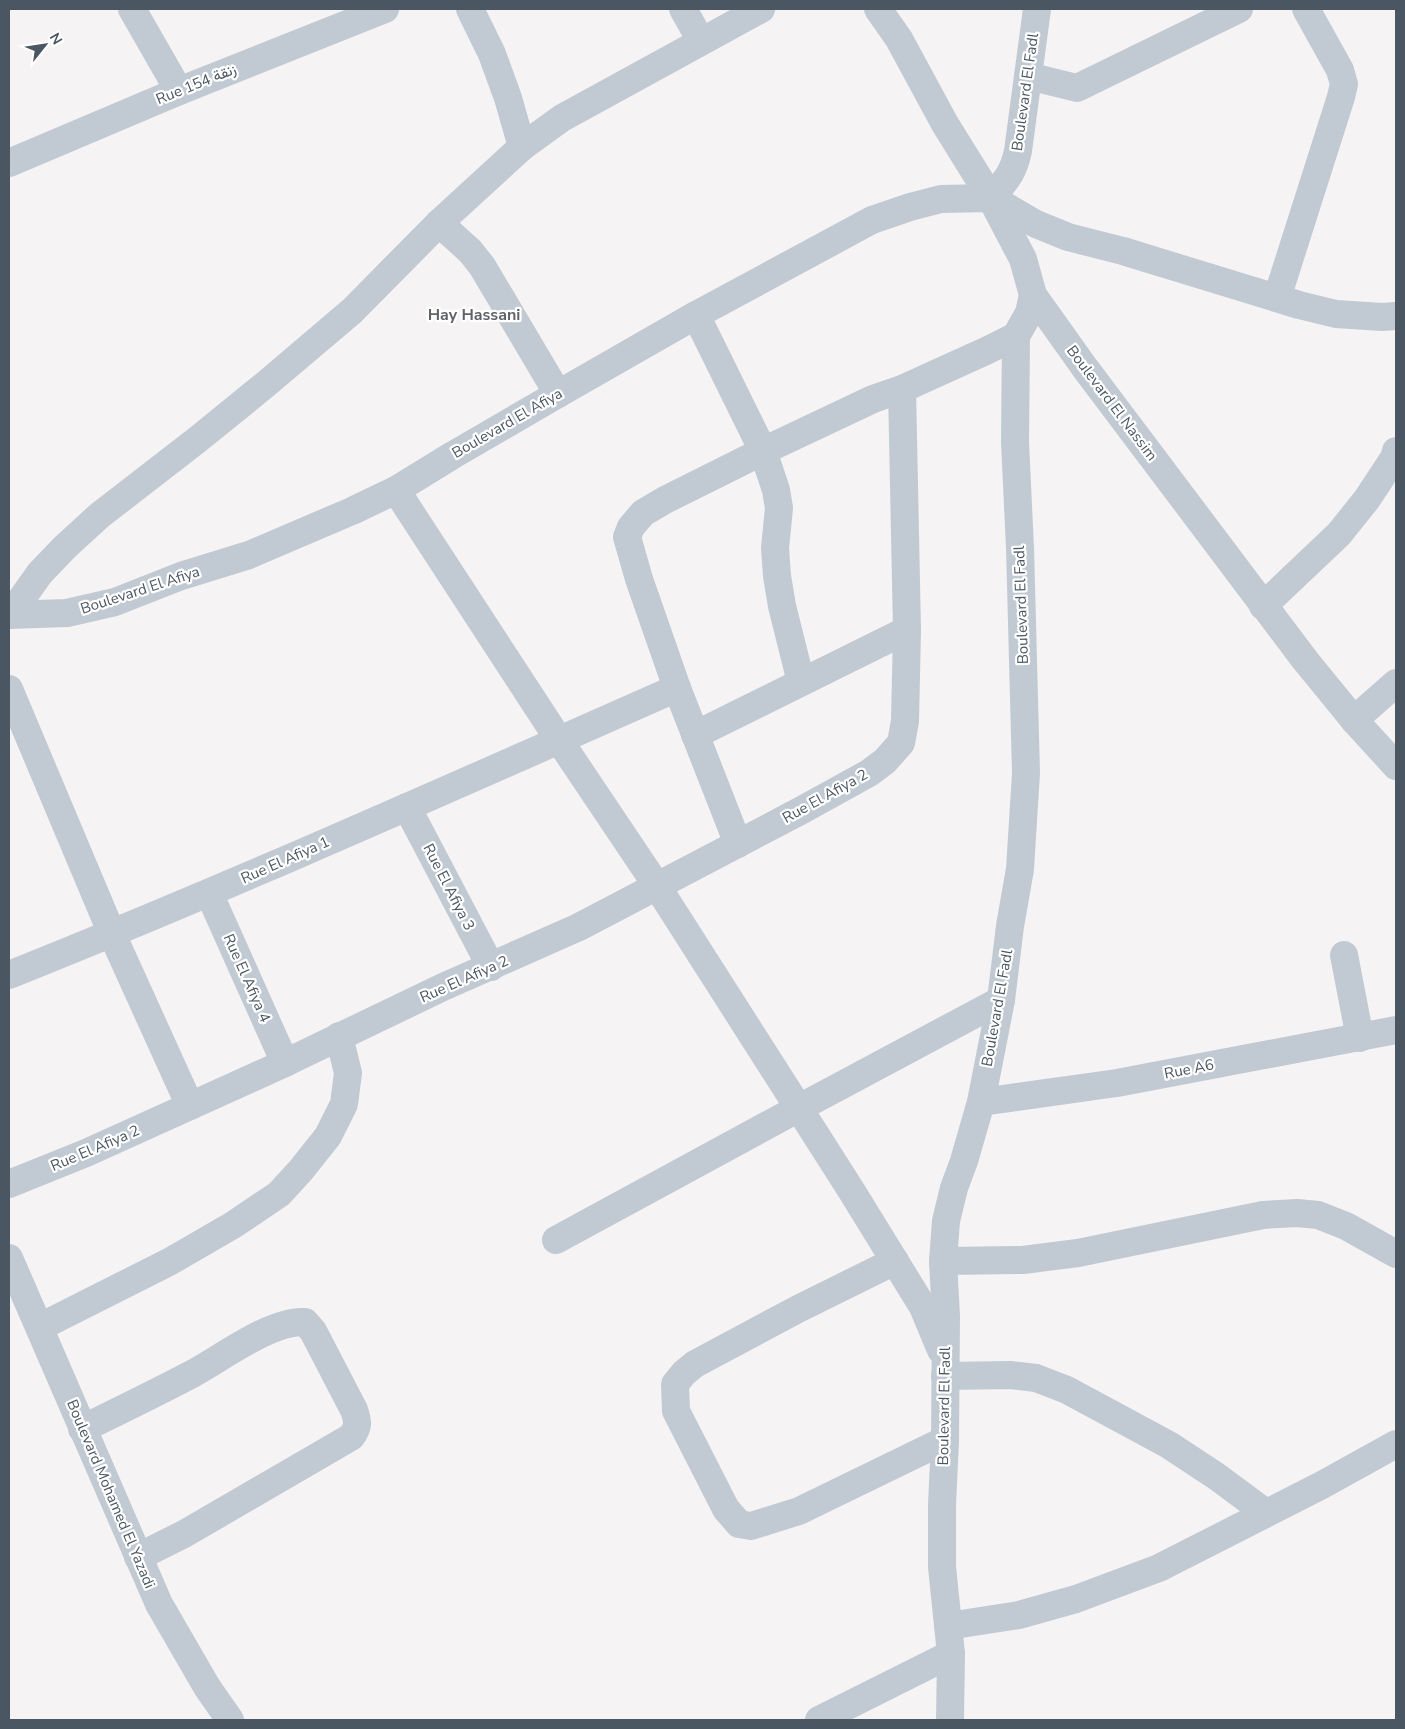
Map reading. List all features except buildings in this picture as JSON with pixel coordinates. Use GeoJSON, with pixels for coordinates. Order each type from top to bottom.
{"type":"FeatureCollection","features":[{"type":"Feature","properties":{"kind":"street"},"geometry":{"type":"LineString","coordinates":[[132,9],[179,91]]}},
{"type":"Feature","properties":{"kind":"street","name":"Rue 154 زنقة"},"geometry":{"type":"LineString","coordinates":[[9,162],[179,91],[385,9]]}},
{"type":"Feature","properties":{"kind":"street"},"geometry":{"type":"LineString","coordinates":[[683,9],[702,41]]}},
{"type":"Feature","properties":{"kind":"street"},"geometry":{"type":"LineString","coordinates":[[9,615],[40,573],[100,515],[266,384],[352,310],[439,223],[522,147],[562,118],[761,9]]}},
{"type":"Feature","properties":{"kind":"street","name":"Boulevard El Nassim"},"geometry":{"type":"LineString","coordinates":[[878,9],[898,40],[945,124],[991,198],[1023,259],[1034,295],[1085,368],[1263,606],[1354,720],[1396,766]]}},
{"type":"Feature","properties":{"kind":"street","name":"Boulevard El Fadl"},"geometry":{"type":"LineString","coordinates":[[991,198],[1006,181],[1014,168],[1018,151],[1037,9]]}},
{"type":"Feature","properties":{"kind":"street"},"geometry":{"type":"LineString","coordinates":[[1028,76],[1077,88],[1238,9]]}},
{"type":"Feature","properties":{"kind":"street"},"geometry":{"type":"LineString","coordinates":[[1277,298],[1344,84],[1340,70],[1306,9]]}},
{"type":"Feature","properties":{"kind":"street"},"geometry":{"type":"LineString","coordinates":[[480,12],[522,147]]}},
{"type":"Feature","properties":{"kind":"street"},"geometry":{"type":"LineString","coordinates":[[991,198],[1036,224],[1068,237],[1123,251],[1277,298],[1336,314],[1396,316]]}},
{"type":"Feature","properties":{"kind":"street","name":"Boulevard El Afiya"},"geometry":{"type":"LineString","coordinates":[[9,615],[67,614],[115,602],[181,576],[249,554],[352,511],[396,490],[696,315],[872,220],[910,207],[941,200],[991,198]]}},
{"type":"Feature","properties":{"kind":"street"},"geometry":{"type":"LineString","coordinates":[[439,223],[470,251],[482,266],[558,394]]}},
{"type":"Feature","properties":{"kind":"street","name":"Boulevard El Fadl"},"geometry":{"type":"LineString","coordinates":[[950,1720],[951,1654],[942,1567],[946,1316],[943,1261],[946,1220],[980,1102],[1001,1000],[1010,926],[1020,869],[1026,773],[1015,442],[1016,336],[1029,312],[1034,295]]}},
{"type":"Feature","properties":{"kind":"street"},"geometry":{"type":"LineString","coordinates":[[696,315],[762,451],[776,490],[779,508],[775,548],[777,576],[788,632],[801,682]]}},
{"type":"Feature","properties":{"kind":"street"},"geometry":{"type":"LineString","coordinates":[[738,844],[677,688],[639,579],[628,537],[631,527],[643,514],[665,500],[762,451],[873,399],[902,389],[1016,336]]}},
{"type":"Feature","properties":{"kind":"street"},"geometry":{"type":"LineString","coordinates":[[695,735],[907,630],[902,389]]}},
{"type":"Feature","properties":{"kind":"street"},"geometry":{"type":"LineString","coordinates":[[1263,606],[1339,534],[1367,499],[1394,458],[1396,451]]}},
{"type":"Feature","properties":{"kind":"street"},"geometry":{"type":"LineString","coordinates":[[396,490],[657,886],[895,1261],[923,1307],[945,1368],[1036,1378],[1067,1390],[1169,1444],[1266,1513]]}},
{"type":"Feature","properties":{"kind":"street","name":"Rue El Afiya 2"},"geometry":{"type":"LineString","coordinates":[[9,1184],[86,1153],[285,1063],[443,987],[579,927],[869,773],[901,743],[905,721],[907,630]]}},
{"type":"Feature","properties":{"kind":"street"},"geometry":{"type":"LineString","coordinates":[[1354,720],[1396,683]]}},
{"type":"Feature","properties":{"kind":"street","name":"Rue El Afiya 1"},"geometry":{"type":"LineString","coordinates":[[9,975],[112,934],[408,807],[677,688]]}},
{"type":"Feature","properties":{"kind":"street"},"geometry":{"type":"LineString","coordinates":[[9,689],[112,934],[190,1106]]}},
{"type":"Feature","properties":{"kind":"street","name":"Rue El Afiya 3"},"geometry":{"type":"LineString","coordinates":[[408,807],[491,967]]}},
{"type":"Feature","properties":{"kind":"street","name":"Rue El Afiya 4"},"geometry":{"type":"LineString","coordinates":[[209,892],[285,1063]]}},
{"type":"Feature","properties":{"kind":"street"},"geometry":{"type":"LineString","coordinates":[[1344,954],[1360,1038]]}},
{"type":"Feature","properties":{"kind":"street"},"geometry":{"type":"LineString","coordinates":[[556,1240],[1001,1000]]}},
{"type":"Feature","properties":{"kind":"street","name":"Rue A6"},"geometry":{"type":"LineString","coordinates":[[980,1102],[1117,1083],[1396,1030]]}},
{"type":"Feature","properties":{"kind":"street"},"geometry":{"type":"LineString","coordinates":[[40,1327],[169,1262],[233,1225],[279,1194],[328,1136],[344,1104],[348,1073],[339,1036]]}},
{"type":"Feature","properties":{"kind":"street"},"geometry":{"type":"LineString","coordinates":[[943,1261],[1023,1260],[1078,1254],[1263,1215],[1297,1213],[1318,1215],[1346,1226],[1396,1254]]}},
{"type":"Feature","properties":{"kind":"street","name":"Boulevard Mohamed El Yazadi"},"geometry":{"type":"LineString","coordinates":[[9,1258],[159,1604],[183,1648],[230,1720]]}},
{"type":"Feature","properties":{"kind":"street"},"geometry":{"type":"LineString","coordinates":[[895,1261],[798,1309],[694,1364],[684,1372],[675,1384],[676,1411],[726,1509],[739,1524],[751,1526],[799,1511],[945,1440]]}},
{"type":"Feature","properties":{"kind":"street"},"geometry":{"type":"LineString","coordinates":[[82,1429],[193,1373],[274,1328],[294,1321],[305,1322],[313,1330],[354,1410],[358,1422],[357,1430],[351,1437],[184,1534],[138,1557]]}},
{"type":"Feature","properties":{"kind":"street"},"geometry":{"type":"LineString","coordinates":[[948,1626],[1019,1615],[1076,1599],[1159,1568],[1322,1485],[1396,1444]]}},
{"type":"Feature","properties":{"kind":"street"},"geometry":{"type":"LineString","coordinates":[[819,1720],[951,1654]]}},
{"type":"Feature","properties":{"kind":"district","name":"Hay Hassani"},"geometry":{"type":"Point","coordinates":[474,314]}}]}
